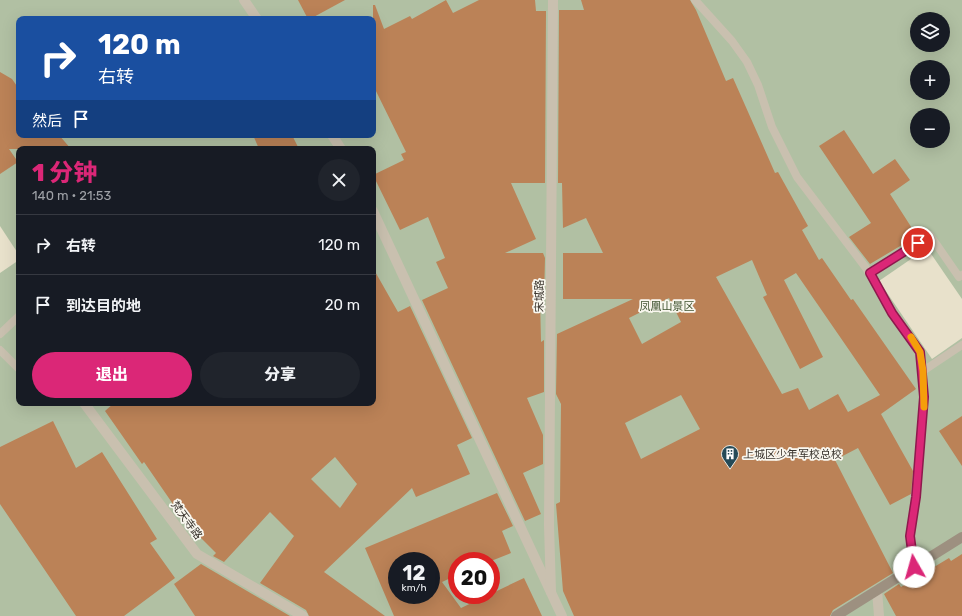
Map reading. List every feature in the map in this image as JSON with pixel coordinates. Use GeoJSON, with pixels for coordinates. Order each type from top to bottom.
{"type":"FeatureCollection","features":[{"type":"Feature","properties":{"kind":"street"},"geometry":{"type":"LineString","coordinates":[[244,0],[254,16]]}},
{"type":"Feature","properties":{"kind":"street","name":"宋城路"},"geometry":{"type":"LineString","coordinates":[[551,592],[549,517],[553,0]]}},
{"type":"Feature","properties":{"kind":"street","name":"宋城路"},"geometry":{"type":"LineString","coordinates":[[376,217],[562,616]]}},
{"type":"Feature","properties":{"kind":"street","name":"梵天寺路"},"geometry":{"type":"LineString","coordinates":[[86,406],[197,554],[303,616]]}},
{"type":"Feature","properties":{"kind":"street"},"geometry":{"type":"LineString","coordinates":[[836,616],[962,537]]}},
{"type":"Feature","properties":{"kind":"street"},"geometry":{"type":"LineString","coordinates":[[877,590],[879,616]]}},
{"type":"Feature","properties":{"kind":"lane"},"geometry":{"type":"LineString","coordinates":[[695,0],[732,41],[747,62],[758,85],[772,127],[797,176],[870,273],[892,313],[920,352],[923,371],[923,416],[916,497],[910,536],[914,567]]}},
{"type":"Feature","properties":{"kind":"lane"},"geometry":{"type":"LineString","coordinates":[[870,273],[930,235],[961,277]]}},
{"type":"Feature","properties":{"kind":"lane"},"geometry":{"type":"LineString","coordinates":[[0,334],[16,319]]}},
{"type":"Feature","properties":{"kind":"lane"},"geometry":{"type":"LineString","coordinates":[[923,371],[962,345]]}},
{"type":"Feature","properties":{"kind":"lane"},"geometry":{"type":"LineString","coordinates":[[0,350],[16,366]]}},
{"type":"Feature","properties":{"kind":"green space","name":"凤凰山景区"},"geometry":{"type":"Polygon","coordinates":[[[0,0],[962,0],[962,616],[0,616],[0,0]]]}},
{"type":"Feature","properties":{"kind":"shaded area"},"geometry":{"type":"Polygon","coordinates":[[[0,226],[16,250],[16,262],[0,273],[0,226]]]}},
{"type":"Feature","properties":{"kind":"shaded area"},"geometry":{"type":"Polygon","coordinates":[[[927,248],[962,299],[962,338],[932,359],[879,281],[927,248]]]}},
{"type":"Feature","properties":{"kind":"building"},"geometry":{"type":"Polygon","coordinates":[[[298,0],[345,0],[316,16],[306,16],[298,0]]]}},
{"type":"Feature","properties":{"kind":"building"},"geometry":{"type":"Polygon","coordinates":[[[446,0],[453,13],[479,0],[535,0],[536,11],[546,11],[545,183],[511,183],[536,239],[505,253],[543,253],[545,258],[544,299],[540,299],[541,342],[544,340],[544,392],[527,398],[543,435],[543,464],[523,473],[541,514],[525,521],[422,300],[448,288],[436,262],[445,258],[428,217],[400,230],[376,181],[376,174],[404,160],[401,154],[406,152],[376,91],[376,16],[373,16],[373,5],[375,5],[384,29],[410,16],[412,19],[446,0]]]}},
{"type":"Feature","properties":{"kind":"building"},"geometry":{"type":"Polygon","coordinates":[[[581,0],[690,0],[696,10],[726,81],[733,78],[775,173],[778,172],[808,226],[802,230],[819,260],[822,258],[851,300],[853,299],[916,389],[881,414],[913,471],[911,494],[890,505],[858,448],[835,460],[893,573],[833,610],[830,616],[574,616],[563,591],[556,504],[560,502],[561,404],[556,394],[557,334],[633,299],[563,299],[563,253],[603,253],[586,218],[563,228],[562,183],[558,183],[559,10],[584,10],[581,0]],[[752,260],[716,277],[782,394],[798,388],[809,410],[838,394],[848,412],[880,395],[796,273],[784,280],[823,357],[800,369],[763,297],[767,295],[752,260]],[[669,298],[629,318],[642,344],[681,322],[669,298]],[[681,395],[625,423],[641,459],[700,429],[681,395]]]}},
{"type":"Feature","properties":{"kind":"building"},"geometry":{"type":"Polygon","coordinates":[[[0,72],[12,79],[16,85],[16,138],[62,138],[68,146],[16,146],[16,149],[9,149],[16,159],[16,163],[0,174],[0,72]]]}},
{"type":"Feature","properties":{"kind":"building"},"geometry":{"type":"Polygon","coordinates":[[[844,130],[873,174],[895,159],[910,180],[890,194],[917,236],[870,264],[849,237],[871,223],[819,146],[844,130]]]}},
{"type":"Feature","properties":{"kind":"building"},"geometry":{"type":"Polygon","coordinates":[[[254,138],[294,138],[298,146],[258,146],[254,138]]]}},
{"type":"Feature","properties":{"kind":"building"},"geometry":{"type":"Polygon","coordinates":[[[376,273],[398,312],[410,306],[472,438],[457,445],[470,474],[416,497],[412,488],[324,572],[385,616],[309,616],[306,610],[260,583],[294,536],[270,512],[224,562],[213,556],[216,553],[186,523],[144,462],[142,464],[105,411],[111,406],[376,406],[376,273]],[[335,457],[311,479],[340,508],[357,484],[335,457]]]}},
{"type":"Feature","properties":{"kind":"building"},"geometry":{"type":"Polygon","coordinates":[[[962,416],[962,466],[939,431],[962,416]]]}},
{"type":"Feature","properties":{"kind":"building"},"geometry":{"type":"Polygon","coordinates":[[[53,421],[76,468],[102,452],[157,539],[150,543],[175,578],[124,616],[76,616],[0,504],[0,447],[53,421]]]}},
{"type":"Feature","properties":{"kind":"building"},"geometry":{"type":"Polygon","coordinates":[[[497,493],[513,526],[502,531],[511,553],[500,557],[500,552],[448,552],[448,579],[442,582],[448,590],[448,604],[458,604],[461,608],[469,604],[500,604],[500,589],[524,578],[542,616],[394,616],[389,604],[440,604],[440,552],[388,552],[388,602],[365,548],[497,493]]]}},
{"type":"Feature","properties":{"kind":"building"},"geometry":{"type":"Polygon","coordinates":[[[962,554],[962,616],[896,616],[884,594],[899,584],[901,587],[949,558],[951,561],[962,554]]]}},
{"type":"Feature","properties":{"kind":"building"},"geometry":{"type":"Polygon","coordinates":[[[201,564],[290,616],[195,616],[174,584],[201,564]]]}},
{"type":"Feature","properties":{"kind":"slow traffic"},"geometry":{"type":"LineString","coordinates":[[911,337],[920,352],[923,371],[924,407]]}},
{"type":"Feature","properties":{"kind":"place","name":"上城区少年军校总校"},"geometry":{"type":"Point","coordinates":[730,469]}},
{"type":"Feature","properties":{"kind":"route"},"geometry":{"type":"LineString","coordinates":[[914,567],[910,536],[916,497],[923,416],[923,371],[920,352],[910,336],[892,313],[870,273],[918,243]]}}]}
